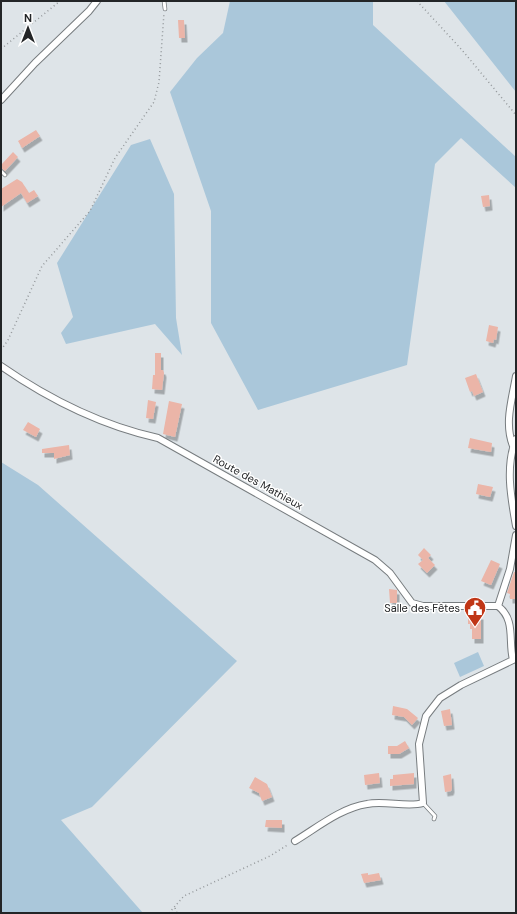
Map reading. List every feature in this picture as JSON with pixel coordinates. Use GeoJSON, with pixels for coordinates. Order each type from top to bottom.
{"type":"FeatureCollection","features":[{"type":"Feature","properties":{"kind":"street"},"geometry":{"type":"LineString","coordinates":[[1,100],[35,63],[89,11],[97,1]]}},
{"type":"Feature","properties":{"kind":"street","name":"Route des Mathieux"},"geometry":{"type":"LineString","coordinates":[[1,366],[28,385],[99,421],[158,438],[375,560],[390,573],[412,604],[423,606],[498,606]]}},
{"type":"Feature","properties":{"kind":"street"},"geometry":{"type":"LineString","coordinates":[[513,446],[509,435],[508,422],[516,376]]}},
{"type":"Feature","properties":{"kind":"street"},"geometry":{"type":"LineString","coordinates":[[516,439],[510,453],[511,494],[516,526]]}},
{"type":"Feature","properties":{"kind":"street"},"geometry":{"type":"LineString","coordinates":[[295,840],[343,812],[368,803],[423,803],[419,744],[426,716],[440,698],[461,685],[515,661],[506,612],[498,606],[510,569],[516,535]]}},
{"type":"Feature","properties":{"kind":"lane"},"geometry":{"type":"LineString","coordinates":[[164,1],[164,9]]}},
{"type":"Feature","properties":{"kind":"lane"},"geometry":{"type":"LineString","coordinates":[[1,171],[5,175]]}},
{"type":"Feature","properties":{"kind":"lane"},"geometry":{"type":"LineString","coordinates":[[423,803],[436,816],[434,819]]}},
{"type":"Feature","properties":{"kind":"path"},"geometry":{"type":"LineString","coordinates":[[1,49],[60,1]]}},
{"type":"Feature","properties":{"kind":"path"},"geometry":{"type":"LineString","coordinates":[[417,1],[462,50],[516,115]]}},
{"type":"Feature","properties":{"kind":"path"},"geometry":{"type":"LineString","coordinates":[[1,350],[8,340],[42,266],[90,211],[115,158],[154,102],[160,82],[164,9]]}},
{"type":"Feature","properties":{"kind":"path"},"geometry":{"type":"LineString","coordinates":[[169,913],[184,896],[270,856],[295,840]]}},
{"type":"Feature","properties":{"kind":"path"},"geometry":{"type":"LineString","coordinates":[[174,907],[177,913]]}},
{"type":"Feature","properties":{"kind":"shaded area"},"geometry":{"type":"Polygon","coordinates":[[[230,1],[373,1],[373,25],[516,157],[516,188],[461,138],[435,164],[407,365],[258,410],[211,323],[211,211],[170,92],[197,58],[223,33],[230,1]]]}},
{"type":"Feature","properties":{"kind":"shaded area"},"geometry":{"type":"Polygon","coordinates":[[[444,1],[516,1],[516,92],[444,1]]]}},
{"type":"Feature","properties":{"kind":"shaded area"},"geometry":{"type":"Polygon","coordinates":[[[150,139],[174,194],[176,318],[182,355],[155,324],[66,344],[61,333],[73,317],[57,263],[131,145],[150,139]]]}},
{"type":"Feature","properties":{"kind":"shaded area"},"geometry":{"type":"Polygon","coordinates":[[[1,462],[38,485],[237,661],[92,807],[61,820],[143,913],[1,913],[1,462]]]}},
{"type":"Feature","properties":{"kind":"shaded area"},"geometry":{"type":"Polygon","coordinates":[[[478,652],[484,666],[460,677],[454,663],[478,652]]]}},
{"type":"Feature","properties":{"kind":"building"},"geometry":{"type":"Polygon","coordinates":[[[178,20],[184,20],[185,38],[179,38],[178,20]]]}},
{"type":"Feature","properties":{"kind":"building"},"geometry":{"type":"Polygon","coordinates":[[[36,130],[40,136],[22,148],[18,141],[36,130]]]}},
{"type":"Feature","properties":{"kind":"building"},"geometry":{"type":"Polygon","coordinates":[[[13,152],[18,157],[5,171],[1,168],[1,165],[13,152]]]}},
{"type":"Feature","properties":{"kind":"building"},"geometry":{"type":"Polygon","coordinates":[[[17,179],[22,182],[29,193],[34,190],[38,196],[27,203],[21,193],[1,207],[1,189],[17,179]]]}},
{"type":"Feature","properties":{"kind":"building"},"geometry":{"type":"Polygon","coordinates":[[[489,195],[490,206],[483,207],[481,196],[489,195]]]}},
{"type":"Feature","properties":{"kind":"building"},"geometry":{"type":"Polygon","coordinates":[[[489,325],[498,327],[496,340],[494,339],[493,343],[486,341],[489,325]]]}},
{"type":"Feature","properties":{"kind":"building"},"geometry":{"type":"Polygon","coordinates":[[[155,353],[161,353],[161,370],[163,370],[164,373],[162,390],[152,389],[153,375],[155,375],[155,353]]]}},
{"type":"Feature","properties":{"kind":"building"},"geometry":{"type":"Polygon","coordinates":[[[476,374],[483,392],[474,396],[472,391],[470,392],[465,378],[476,374]]]}},
{"type":"Feature","properties":{"kind":"building"},"geometry":{"type":"Polygon","coordinates":[[[148,400],[156,402],[153,419],[146,418],[148,400]]]}},
{"type":"Feature","properties":{"kind":"building"},"geometry":{"type":"Polygon","coordinates":[[[169,401],[182,404],[175,437],[163,434],[169,401]]]}},
{"type":"Feature","properties":{"kind":"building"},"geometry":{"type":"Polygon","coordinates":[[[28,422],[40,429],[36,437],[23,430],[28,422]]]}},
{"type":"Feature","properties":{"kind":"building"},"geometry":{"type":"Polygon","coordinates":[[[470,438],[492,443],[491,452],[468,448],[470,438]]]}},
{"type":"Feature","properties":{"kind":"building"},"geometry":{"type":"Polygon","coordinates":[[[69,445],[70,455],[54,459],[54,453],[42,453],[42,449],[69,445]]]}},
{"type":"Feature","properties":{"kind":"building"},"geometry":{"type":"Polygon","coordinates":[[[478,484],[493,487],[490,497],[476,494],[478,484]]]}},
{"type":"Feature","properties":{"kind":"building"},"geometry":{"type":"Polygon","coordinates":[[[424,548],[431,555],[428,558],[435,565],[427,573],[418,564],[423,560],[418,555],[424,548]]]}},
{"type":"Feature","properties":{"kind":"building"},"geometry":{"type":"Polygon","coordinates":[[[491,560],[500,564],[491,585],[481,581],[491,560]]]}},
{"type":"Feature","properties":{"kind":"building"},"geometry":{"type":"Polygon","coordinates":[[[514,572],[516,572],[516,599],[510,599],[510,594],[507,593],[514,572]]]}},
{"type":"Feature","properties":{"kind":"building"},"geometry":{"type":"Polygon","coordinates":[[[389,589],[397,590],[397,603],[390,603],[389,589]]]}},
{"type":"Feature","properties":{"kind":"building","name":"Salle des Fêtes"},"geometry":{"type":"Polygon","coordinates":[[[468,615],[481,615],[481,639],[472,639],[472,629],[470,629],[470,624],[468,624],[468,615]]]}},
{"type":"Feature","properties":{"kind":"building"},"geometry":{"type":"Polygon","coordinates":[[[393,706],[407,709],[418,718],[412,725],[404,717],[392,715],[393,706]]]}},
{"type":"Feature","properties":{"kind":"building"},"geometry":{"type":"Polygon","coordinates":[[[450,709],[452,725],[444,726],[441,711],[450,709]]]}},
{"type":"Feature","properties":{"kind":"building"},"geometry":{"type":"Polygon","coordinates":[[[405,741],[409,748],[399,754],[388,754],[388,746],[397,746],[405,741]]]}},
{"type":"Feature","properties":{"kind":"building"},"geometry":{"type":"Polygon","coordinates":[[[379,773],[380,783],[365,785],[364,775],[379,773]]]}},
{"type":"Feature","properties":{"kind":"building"},"geometry":{"type":"Polygon","coordinates":[[[414,773],[414,784],[390,786],[390,779],[393,779],[393,775],[414,773]]]}},
{"type":"Feature","properties":{"kind":"building"},"geometry":{"type":"Polygon","coordinates":[[[451,774],[451,791],[445,792],[443,776],[451,774]]]}},
{"type":"Feature","properties":{"kind":"building"},"geometry":{"type":"Polygon","coordinates":[[[255,777],[267,784],[272,797],[262,801],[259,793],[249,788],[255,777]]]}},
{"type":"Feature","properties":{"kind":"building"},"geometry":{"type":"Polygon","coordinates":[[[266,820],[282,820],[282,828],[265,827],[266,820]]]}},
{"type":"Feature","properties":{"kind":"building"},"geometry":{"type":"Polygon","coordinates":[[[368,873],[368,875],[379,873],[381,880],[364,883],[361,874],[368,873]]]}},
{"type":"Feature","properties":{"kind":"place","name":"Salle des Fêtes"},"geometry":{"type":"Point","coordinates":[475,628]}}]}
